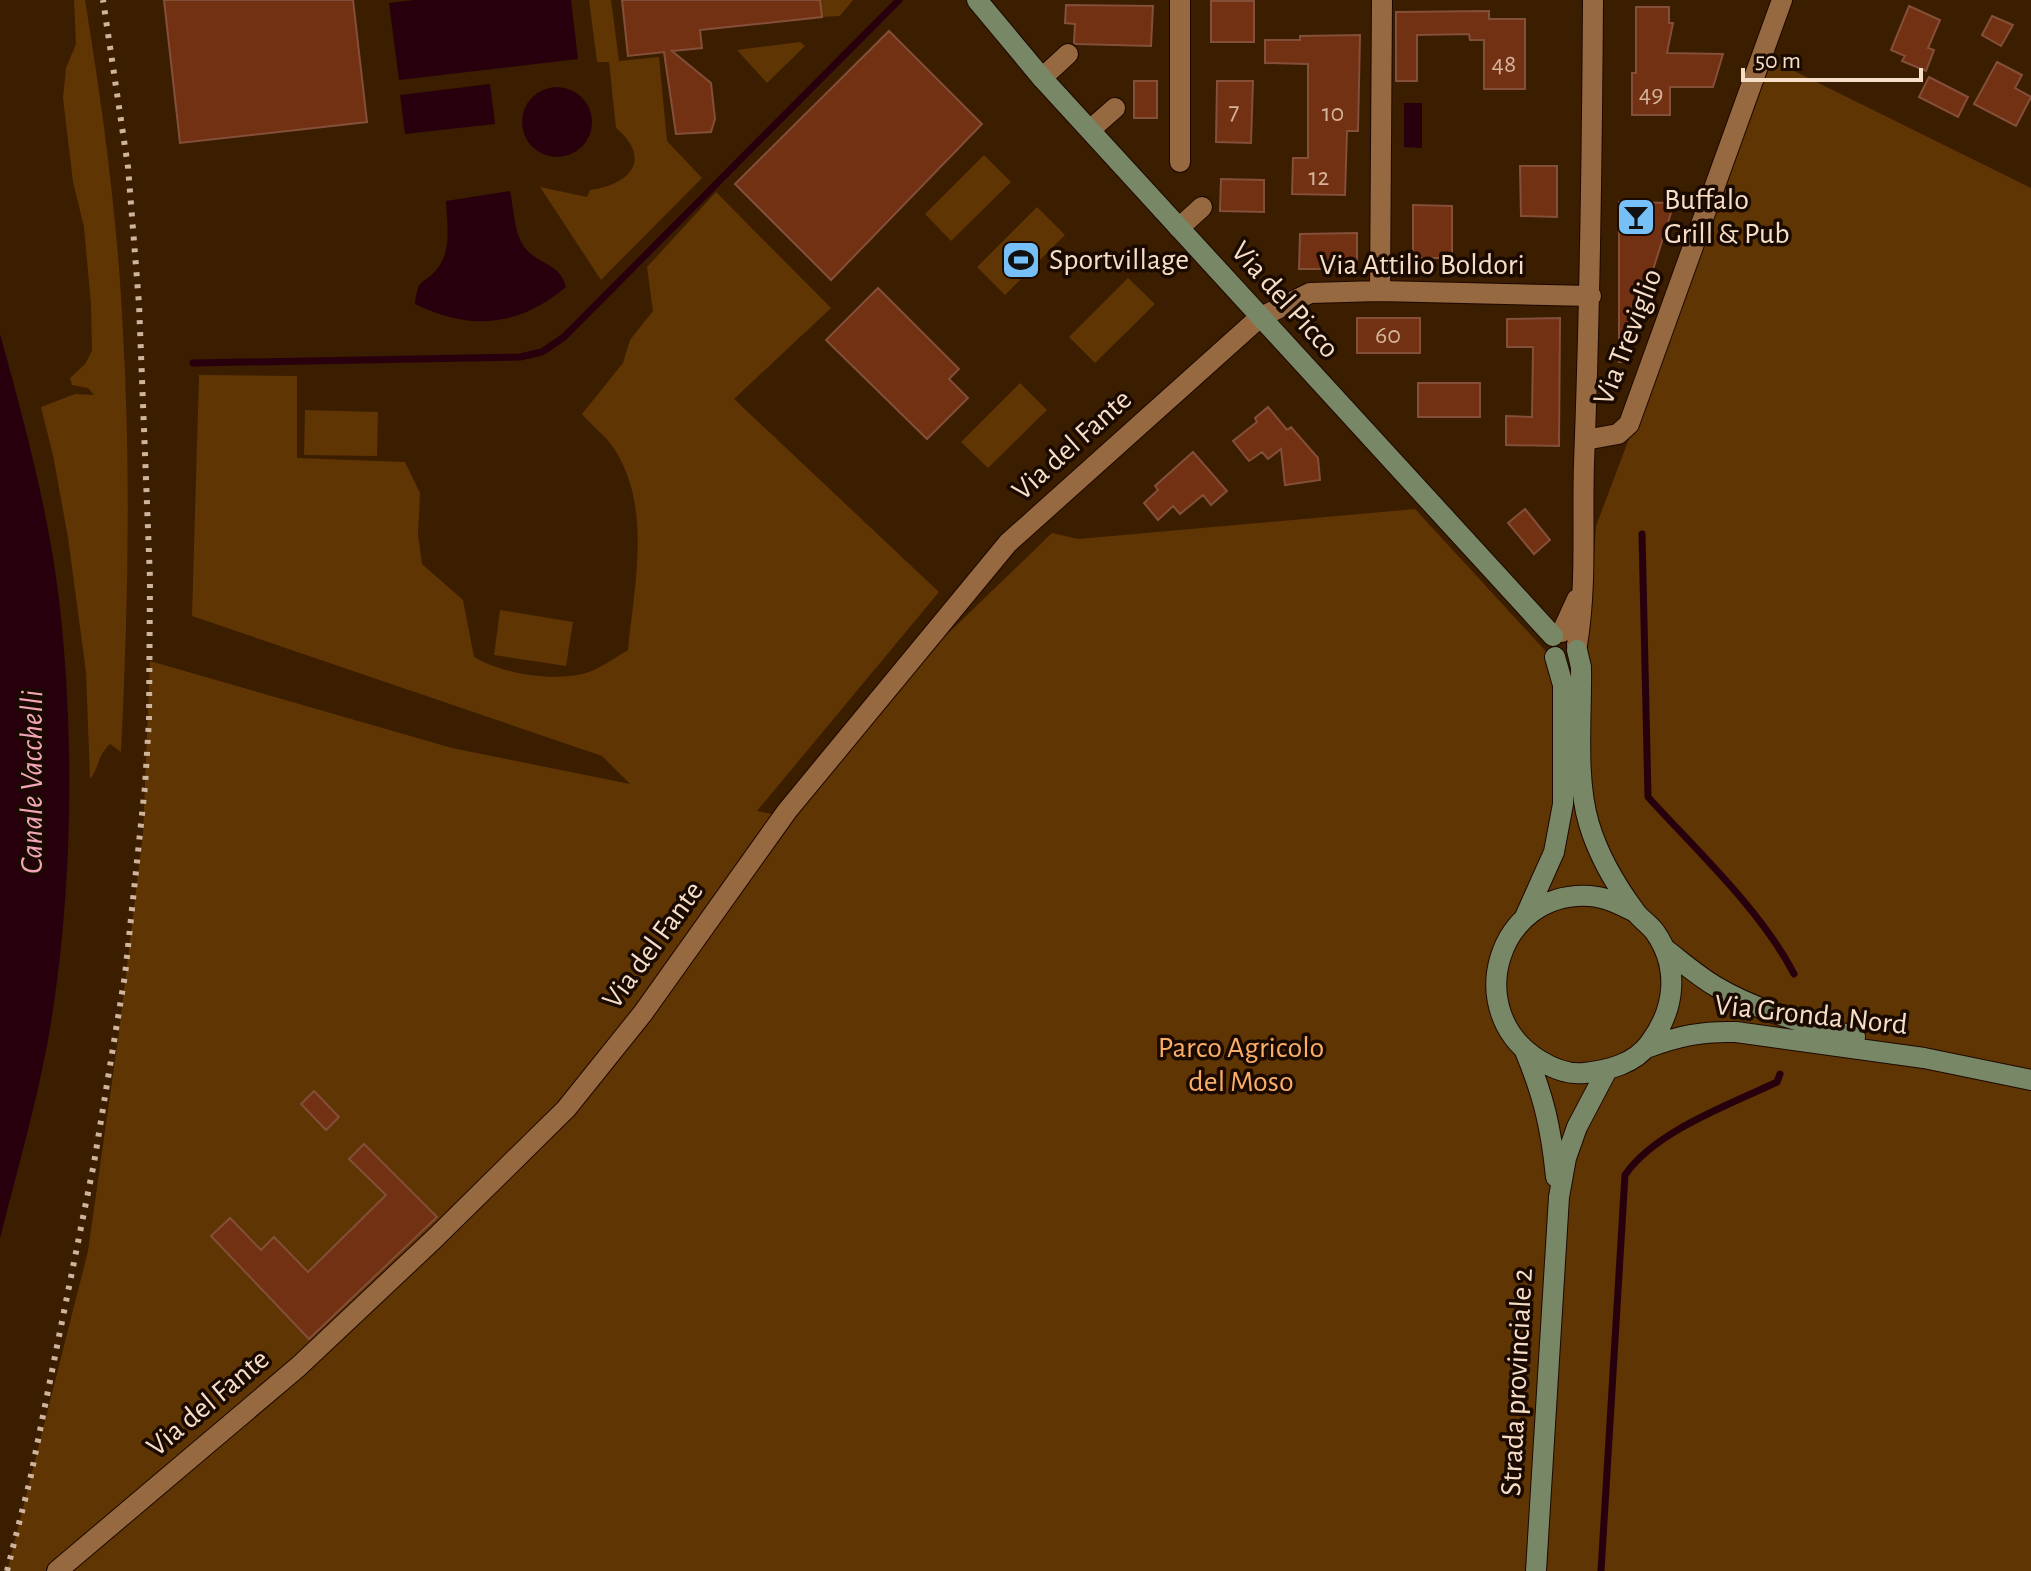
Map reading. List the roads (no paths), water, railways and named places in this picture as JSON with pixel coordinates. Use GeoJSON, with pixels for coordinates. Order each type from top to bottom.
{"type":"FeatureCollection","features":[{"type":"Feature","properties":{"kind":"main road","name":"Via del Picco"},"geometry":{"type":"LineString","coordinates":[[977,0],[1042,78],[1216,269],[1264,315],[1567,641]]}},
{"type":"Feature","properties":{"kind":"main road"},"geometry":{"type":"LineString","coordinates":[[1559,1197],[1551,1130],[1542,1091],[1525,1051],[1506,1028],[1496,1001],[1496,971],[1505,942],[1524,919],[1554,852],[1563,804],[1563,685],[1555,657],[1568,659],[1567,641]]}},
{"type":"Feature","properties":{"kind":"main road"},"geometry":{"type":"LineString","coordinates":[[1567,641],[1581,667],[1582,791],[1588,821],[1601,854],[1635,912]]}},
{"type":"Feature","properties":{"kind":"main road"},"geometry":{"type":"LineString","coordinates":[[1524,919],[1544,905],[1566,897],[1591,896],[1614,901],[1635,912],[1653,929],[1665,949],[1672,975],[1671,1002],[1662,1027],[1646,1048],[1628,1062],[1607,1070],[1578,1074],[1550,1067],[1525,1051]]}},
{"type":"Feature","properties":{"kind":"main road","name":"Via Gronda Nord"},"geometry":{"type":"LineString","coordinates":[[1665,949],[1714,986],[1743,1000],[1924,1058]]}},
{"type":"Feature","properties":{"kind":"main road","name":"Via Gronda Nord"},"geometry":{"type":"LineString","coordinates":[[1646,1048],[1684,1035],[1708,1031],[1736,1032],[1924,1058],[2031,1080]]}},
{"type":"Feature","properties":{"kind":"main road"},"geometry":{"type":"LineString","coordinates":[[1559,1197],[1566,1158],[1577,1127],[1607,1070]]}},
{"type":"Feature","properties":{"kind":"main road","name":"Strada provinciale 2"},"geometry":{"type":"LineString","coordinates":[[1536,1571],[1559,1197]]}},
{"type":"Feature","properties":{"kind":"street"},"geometry":{"type":"LineString","coordinates":[[1180,0],[1180,162]]}},
{"type":"Feature","properties":{"kind":"street"},"geometry":{"type":"LineString","coordinates":[[1380,291],[1382,0]]}},
{"type":"Feature","properties":{"kind":"street"},"geometry":{"type":"LineString","coordinates":[[1567,641],[1583,588],[1591,296],[1593,0]]}},
{"type":"Feature","properties":{"kind":"street","name":"Via Treviglio"},"geometry":{"type":"LineString","coordinates":[[1585,440],[1618,434],[1629,424],[1782,0]]}},
{"type":"Feature","properties":{"kind":"street"},"geometry":{"type":"LineString","coordinates":[[1042,78],[1068,54]]}},
{"type":"Feature","properties":{"kind":"street"},"geometry":{"type":"LineString","coordinates":[[1090,130],[1115,108]]}},
{"type":"Feature","properties":{"kind":"street"},"geometry":{"type":"LineString","coordinates":[[1179,228],[1202,207]]}},
{"type":"Feature","properties":{"kind":"street","name":"Via Attilio Boldori"},"geometry":{"type":"LineString","coordinates":[[1264,315],[1310,293],[1380,291],[1591,296]]}},
{"type":"Feature","properties":{"kind":"street","name":"Via del Fante"},"geometry":{"type":"LineString","coordinates":[[57,1571],[298,1367],[566,1109],[643,1013],[787,811],[1008,543],[1264,315]]}},
{"type":"Feature","properties":{"kind":"water"},"geometry":{"type":"Polygon","coordinates":[[[414,0],[571,0],[578,59],[399,80],[389,3],[414,0]]]}},
{"type":"Feature","properties":{"kind":"water"},"geometry":{"type":"Polygon","coordinates":[[[490,84],[495,124],[405,134],[400,95],[490,84]]]}},
{"type":"Feature","properties":{"kind":"water"},"geometry":{"type":"Polygon","coordinates":[[[557,87],[582,97],[592,122],[582,147],[557,157],[532,147],[522,122],[532,97],[557,87]]]}},
{"type":"Feature","properties":{"kind":"water"},"geometry":{"type":"Polygon","coordinates":[[[1404,103],[1422,103],[1422,148],[1404,147],[1404,103]]]}},
{"type":"Feature","properties":{"kind":"water"},"geometry":{"type":"Polygon","coordinates":[[[510,191],[521,242],[531,254],[559,273],[566,287],[530,310],[494,321],[455,318],[415,304],[420,285],[437,269],[445,254],[448,236],[446,201],[510,191]]]}},
{"type":"Feature","properties":{"kind":"water","name":"Canale Vacchelli"},"geometry":{"type":"Polygon","coordinates":[[[0,334],[34,465],[54,565],[64,649],[69,801],[65,903],[49,1033],[0,1238],[0,334]]]}},
{"type":"Feature","properties":{"kind":"waterway"},"geometry":{"type":"LineString","coordinates":[[193,363],[520,357],[542,352],[564,337],[899,0]]}},
{"type":"Feature","properties":{"kind":"waterway"},"geometry":{"type":"LineString","coordinates":[[1642,534],[1648,797],[1746,904],[1794,974]]}},
{"type":"Feature","properties":{"kind":"waterway"},"geometry":{"type":"LineString","coordinates":[[1601,1571],[1625,1175],[1638,1159],[1674,1132],[1777,1082],[1780,1074]]}},
{"type":"Feature","properties":{"kind":"railway"},"geometry":{"type":"LineString","coordinates":[[7,1571],[30,1480],[94,1163],[125,975],[145,786],[149,720],[150,579],[139,304],[128,167],[103,0]]}},
{"type":"Feature","properties":{"kind":"place","name":"Buffalo Grill & Pub"},"geometry":{"type":"Point","coordinates":[1636,217]}},
{"type":"Feature","properties":{"kind":"place","name":"Sportvillage"},"geometry":{"type":"Point","coordinates":[1021,260]}},
{"type":"Feature","properties":{"kind":"park label","name":"Parco Agricolo del Moso"},"geometry":{"type":"Point","coordinates":[1241,1065]}}]}
